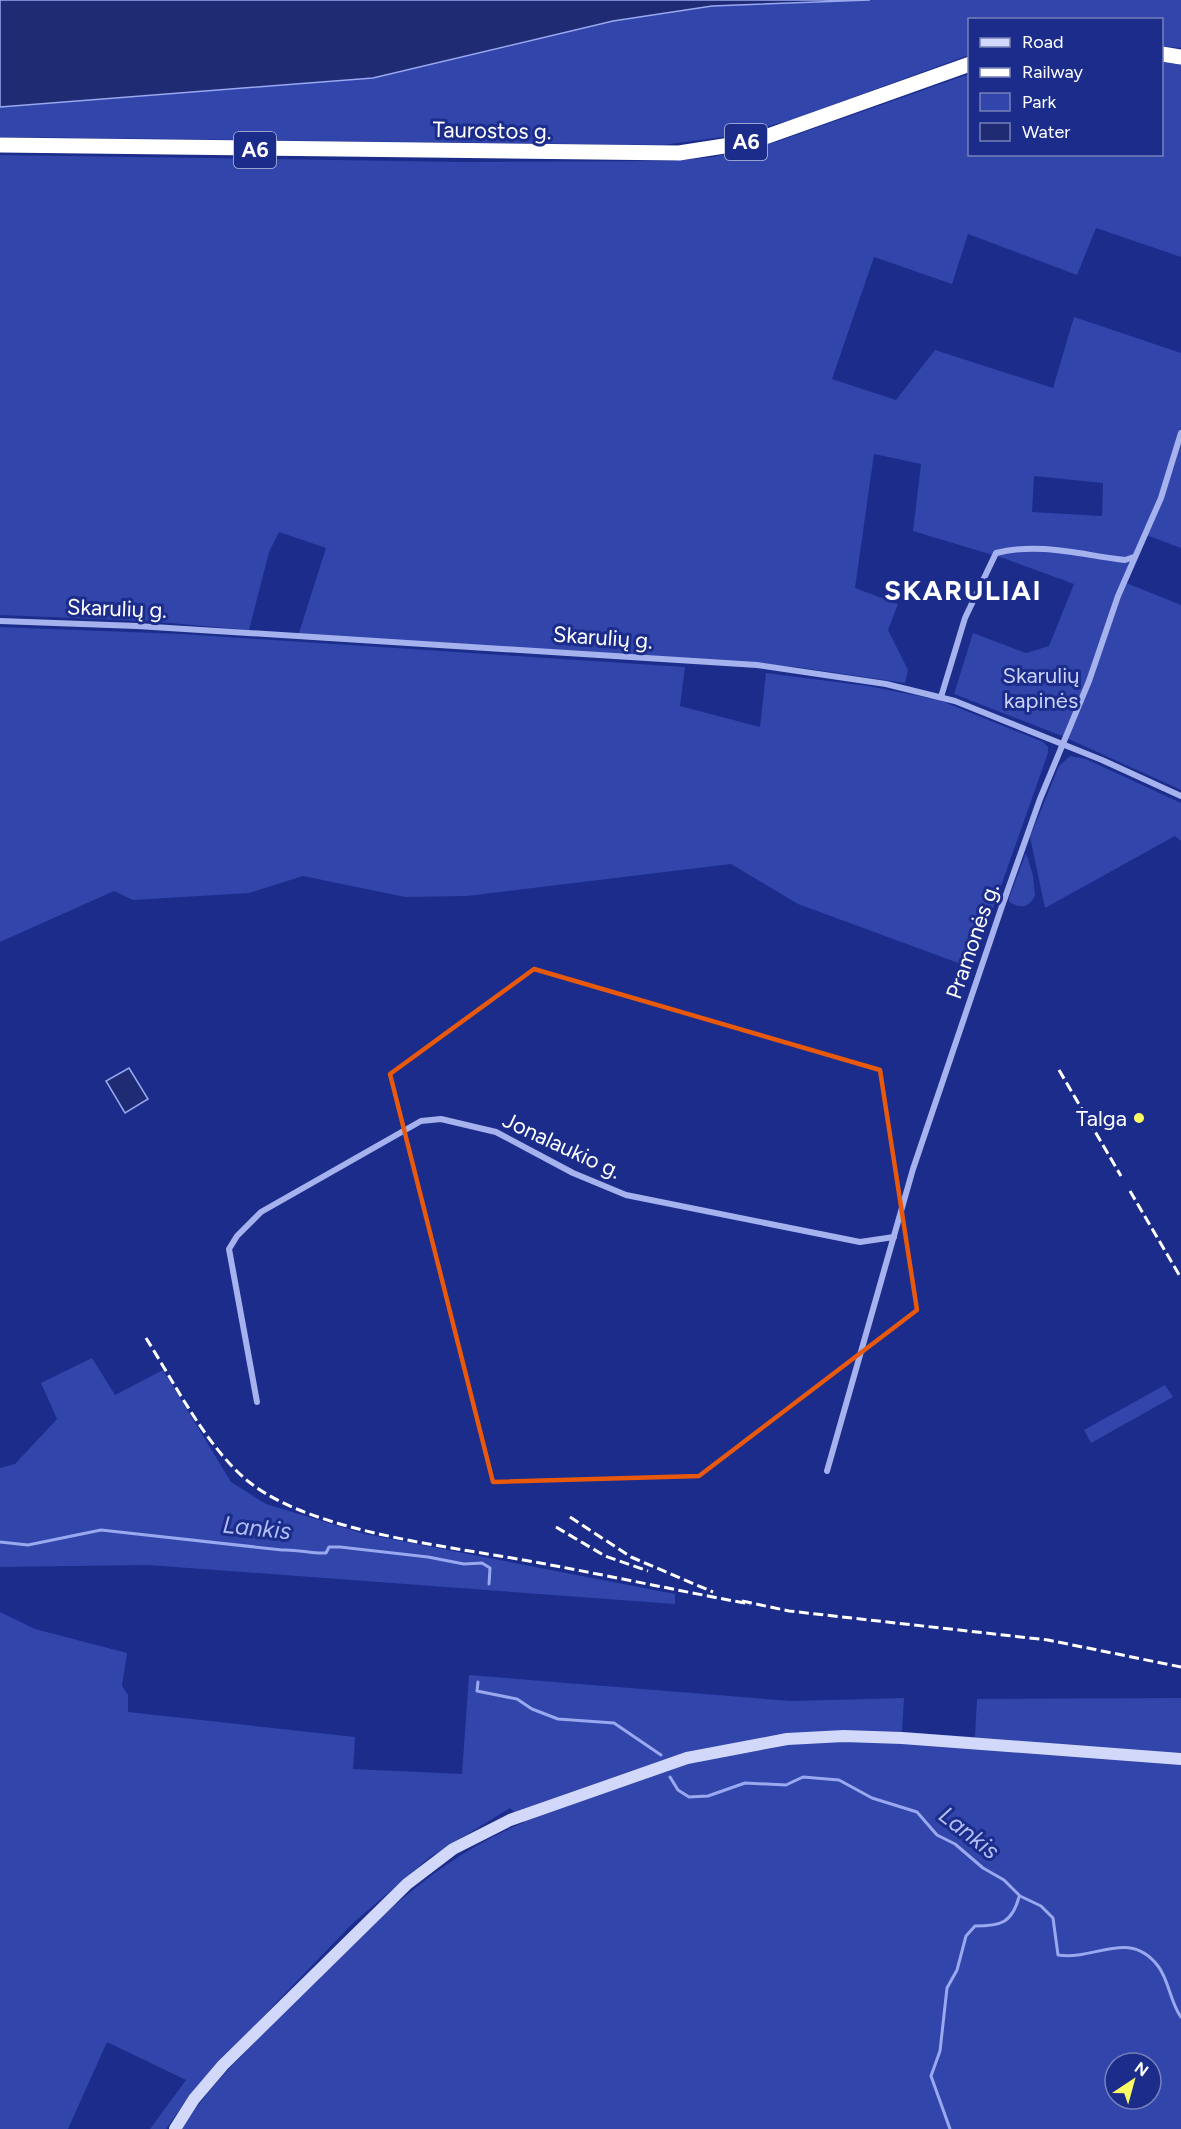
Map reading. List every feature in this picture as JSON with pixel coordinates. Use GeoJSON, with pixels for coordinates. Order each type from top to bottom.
{"type":"FeatureCollection","features":[{"type":"Feature","properties":{"kind":"highway"},"geometry":{"type":"LineString","coordinates":[[1163,54],[1181,57]]}},
{"type":"Feature","properties":{"kind":"highway","name":"Taurostos g."},"geometry":{"type":"LineString","coordinates":[[0,145],[679,153],[737,144],[768,136],[968,64]]}},
{"type":"Feature","properties":{"kind":"main road"},"geometry":{"type":"LineString","coordinates":[[175,2129],[194,2098],[223,2065],[429,1865],[480,1833],[550,1804],[687,1758],[787,1739],[902,1738],[1181,1759]]}},
{"type":"Feature","properties":{"kind":"street","name":"Pramonės g."},"geometry":{"type":"LineString","coordinates":[[827,1471],[913,1169],[1001,909],[1037,808],[1065,744],[1134,557],[1143,542],[1161,498],[1181,433]]}},
{"type":"Feature","properties":{"kind":"street"},"geometry":{"type":"LineString","coordinates":[[941,697],[965,618],[996,553],[1019,548],[1046,548],[1125,560],[1134,557]]}},
{"type":"Feature","properties":{"kind":"street","name":"Skarulių g."},"geometry":{"type":"LineString","coordinates":[[0,621],[137,626],[757,665],[886,684],[941,697],[1065,744],[1181,796]]}},
{"type":"Feature","properties":{"kind":"street","name":"Jonalaukio g."},"geometry":{"type":"LineString","coordinates":[[257,1402],[229,1249],[237,1236],[261,1212],[421,1121],[441,1119],[495,1132],[573,1173],[626,1195],[860,1242],[894,1237]]}},
{"type":"Feature","properties":{"kind":"highlighted area"},"geometry":{"type":"Polygon","coordinates":[[[534,969],[880,1070],[917,1310],[699,1476],[493,1482],[390,1074],[534,969]]]}},
{"type":"Feature","properties":{"kind":"green space"},"geometry":{"type":"Polygon","coordinates":[[[870,0],[1181,0],[1181,48],[1163,46],[1163,18],[968,18],[968,55],[794,119],[737,135],[663,145],[0,137],[0,107],[373,78],[612,21],[712,6],[870,0]]]}},
{"type":"Feature","properties":{"kind":"green space","name":"Skarulių kapinės"},"geometry":{"type":"Polygon","coordinates":[[[1163,62],[1181,65],[1181,257],[1096,228],[1077,275],[968,234],[952,284],[874,257],[832,379],[896,400],[935,350],[1053,388],[1074,317],[1181,353],[1181,548],[1146,535],[1124,582],[1181,605],[1181,790],[1062,736],[954,694],[973,633],[1026,653],[1049,646],[1074,584],[1006,559],[913,531],[921,464],[874,454],[855,588],[898,604],[888,630],[908,670],[905,683],[796,667],[298,636],[326,548],[279,532],[269,552],[249,630],[147,621],[0,615],[0,155],[464,162],[673,161],[713,157],[773,143],[968,74],[968,156],[1163,156],[1163,62]],[[1034,476],[1032,512],[1102,516],[1103,483],[1034,476]]]}},
{"type":"Feature","properties":{"kind":"green space"},"geometry":{"type":"Polygon","coordinates":[[[0,627],[181,634],[685,667],[680,706],[760,727],[766,673],[868,686],[939,700],[1043,742],[1048,747],[1048,753],[972,968],[798,904],[731,864],[467,896],[405,897],[303,876],[249,893],[133,900],[114,891],[0,942],[0,627]]]}},
{"type":"Feature","properties":{"kind":"green space"},"geometry":{"type":"Polygon","coordinates":[[[1070,756],[1086,759],[1181,803],[1181,841],[1175,836],[1045,908],[1030,837],[1059,766],[1070,756]]]}},
{"type":"Feature","properties":{"kind":"green space"},"geometry":{"type":"Polygon","coordinates":[[[1026,853],[1033,875],[1035,896],[1027,905],[1018,906],[1009,902],[1009,898],[1026,853]]]}},
{"type":"Feature","properties":{"kind":"green space"},"geometry":{"type":"Polygon","coordinates":[[[92,1358],[115,1395],[163,1370],[231,1482],[266,1504],[365,1534],[675,1594],[675,1604],[148,1565],[0,1567],[0,1468],[15,1464],[57,1419],[41,1383],[92,1358]]]}},
{"type":"Feature","properties":{"kind":"green space"},"geometry":{"type":"Polygon","coordinates":[[[1165,1385],[1173,1397],[1091,1443],[1084,1430],[1165,1385]]]}},
{"type":"Feature","properties":{"kind":"green space"},"geometry":{"type":"Polygon","coordinates":[[[0,1612],[35,1629],[127,1653],[122,1686],[128,1695],[128,1712],[355,1737],[353,1769],[462,1774],[469,1675],[791,1701],[904,1698],[902,1732],[975,1737],[977,1699],[1181,1698],[1181,2129],[182,2129],[192,2113],[228,2070],[336,1960],[393,1906],[455,1859],[525,1822],[510,1808],[430,1857],[353,1923],[196,2087],[166,2129],[150,2129],[186,2080],[107,2042],[68,2129],[0,2129],[0,1612]]]}},
{"type":"Feature","properties":{"kind":"water"},"geometry":{"type":"Polygon","coordinates":[[[0,0],[870,0],[712,6],[613,21],[373,78],[0,107],[0,0]]]}},
{"type":"Feature","properties":{"kind":"water"},"geometry":{"type":"Polygon","coordinates":[[[129,1068],[148,1099],[125,1113],[106,1081],[129,1068]]]}},
{"type":"Feature","properties":{"kind":"waterway","name":"Lankis"},"geometry":{"type":"LineString","coordinates":[[0,1542],[28,1545],[101,1530],[315,1553],[326,1553],[329,1547],[340,1547],[428,1557],[464,1564],[482,1563],[490,1568],[489,1584]]}},
{"type":"Feature","properties":{"kind":"waterway","name":"Lankis"},"geometry":{"type":"LineString","coordinates":[[478,1682],[477,1691],[517,1699],[532,1709],[558,1719],[614,1723],[661,1755]]}},
{"type":"Feature","properties":{"kind":"waterway","name":"Lankis"},"geometry":{"type":"LineString","coordinates":[[670,1777],[678,1790],[689,1797],[708,1796],[745,1783],[786,1785],[803,1777],[839,1780],[872,1798],[917,1812],[937,1835],[955,1844],[983,1868],[1004,1880],[1020,1896],[1041,1906],[1053,1918],[1058,1955],[1072,1956],[1123,1947],[1135,1949],[1147,1955],[1162,1972],[1181,2017]]}},
{"type":"Feature","properties":{"kind":"waterway"},"geometry":{"type":"LineString","coordinates":[[950,2129],[931,2076],[940,2051],[947,1988],[957,1970],[966,1936],[975,1926],[999,1924],[1009,1918],[1019,1897]]}},
{"type":"Feature","properties":{"kind":"railway"},"geometry":{"type":"LineString","coordinates":[[1059,1070],[1121,1176]]}},
{"type":"Feature","properties":{"kind":"railway"},"geometry":{"type":"LineString","coordinates":[[1130,1191],[1181,1278]]}},
{"type":"Feature","properties":{"kind":"railway"},"geometry":{"type":"LineString","coordinates":[[146,1338],[219,1452],[249,1482],[277,1500],[311,1514],[388,1536],[750,1604]]}},
{"type":"Feature","properties":{"kind":"railway"},"geometry":{"type":"LineString","coordinates":[[570,1517],[631,1557],[713,1592]]}},
{"type":"Feature","properties":{"kind":"railway"},"geometry":{"type":"LineString","coordinates":[[556,1527],[605,1556],[648,1571]]}},
{"type":"Feature","properties":{"kind":"railway"},"geometry":{"type":"LineString","coordinates":[[742,1601],[789,1611],[1048,1640],[1181,1667]]}},
{"type":"Feature","properties":{"kind":"place","name":"Talga"},"geometry":{"type":"Point","coordinates":[1139,1118]}},
{"type":"Feature","properties":{"kind":"district","name":"SKARULIAI"},"geometry":{"type":"Point","coordinates":[963,590]}}]}
